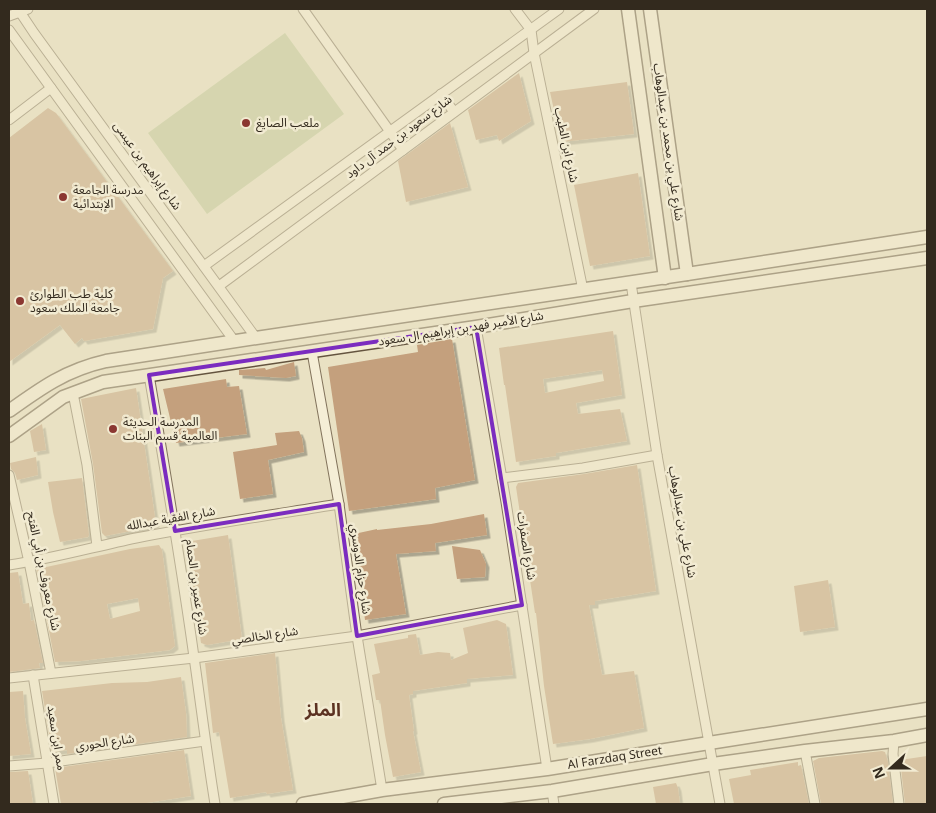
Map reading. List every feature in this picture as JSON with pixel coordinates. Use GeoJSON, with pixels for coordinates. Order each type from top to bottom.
{"type":"FeatureCollection","features":[{"type":"Feature","properties":{"kind":"main road"},"geometry":{"type":"LineString","coordinates":[[628,9],[665,278]]}},
{"type":"Feature","properties":{"kind":"main road","name":"شارع علي بن محمد بن عبدالوهاب"},"geometry":{"type":"LineString","coordinates":[[650,9],[687,274]]}},
{"type":"Feature","properties":{"kind":"main road","name":"شارع الأمير فهد بن إبراهيم ال سعود"},"geometry":{"type":"LineString","coordinates":[[9,411],[72,371],[106,361],[927,237]]}},
{"type":"Feature","properties":{"kind":"main road","name":"شارع الأمير فهد بن إبراهيم ال سعود"},"geometry":{"type":"LineString","coordinates":[[9,436],[63,397],[103,382],[476,328],[633,301],[927,258]]}},
{"type":"Feature","properties":{"kind":"main road","name":"Al Farzdaq Street"},"geometry":{"type":"LineString","coordinates":[[303,804],[382,790],[547,769],[927,709]]}},
{"type":"Feature","properties":{"kind":"main road","name":"Al Farzdaq Street"},"geometry":{"type":"LineString","coordinates":[[444,804],[553,798],[713,764],[894,741],[927,735]]}},
{"type":"Feature","properties":{"kind":"street"},"geometry":{"type":"LineString","coordinates":[[303,9],[403,150]]}},
{"type":"Feature","properties":{"kind":"street","name":"شارع ابن الطيب"},"geometry":{"type":"LineString","coordinates":[[515,9],[531,30],[534,53],[583,290]]}},
{"type":"Feature","properties":{"kind":"street"},"geometry":{"type":"LineString","coordinates":[[204,266],[559,9]]}},
{"type":"Feature","properties":{"kind":"street","name":"شارع سعود بن حمد آل داود"},"geometry":{"type":"LineString","coordinates":[[219,286],[594,9]]}},
{"type":"Feature","properties":{"kind":"street"},"geometry":{"type":"LineString","coordinates":[[9,16],[22,10]]}},
{"type":"Feature","properties":{"kind":"street","name":"شارع إبراهيم بن عيسى"},"geometry":{"type":"LineString","coordinates":[[22,10],[256,338]]}},
{"type":"Feature","properties":{"kind":"street"},"geometry":{"type":"LineString","coordinates":[[9,30],[235,342]]}},
{"type":"Feature","properties":{"kind":"street"},"geometry":{"type":"LineString","coordinates":[[9,120],[51,88]]}},
{"type":"Feature","properties":{"kind":"street"},"geometry":{"type":"LineString","coordinates":[[441,94],[454,112]]}},
{"type":"Feature","properties":{"kind":"street","name":"شارع علي بن عبدالوهاب"},"geometry":{"type":"LineString","coordinates":[[631,283],[657,455],[713,764]]}},
{"type":"Feature","properties":{"kind":"street","name":"شارع الصفرات"},"geometry":{"type":"LineString","coordinates":[[476,328],[502,478],[547,769]]}},
{"type":"Feature","properties":{"kind":"street","name":"شارع حزام الدوسري"},"geometry":{"type":"LineString","coordinates":[[312,352],[339,504],[356,636],[382,790]]}},
{"type":"Feature","properties":{"kind":"street","name":"شارع عمير بن الحمام"},"geometry":{"type":"LineString","coordinates":[[149,375],[175,531],[214,804]]}},
{"type":"Feature","properties":{"kind":"street"},"geometry":{"type":"LineString","coordinates":[[74,393],[97,546]]}},
{"type":"Feature","properties":{"kind":"street"},"geometry":{"type":"LineString","coordinates":[[502,478],[582,468],[657,455]]}},
{"type":"Feature","properties":{"kind":"street","name":"شارع معروف بن أبي الفتح"},"geometry":{"type":"LineString","coordinates":[[9,475],[29,562],[51,673]]}},
{"type":"Feature","properties":{"kind":"street","name":"شارع الفقية عبدالله"},"geometry":{"type":"LineString","coordinates":[[9,565],[175,531],[339,504]]}},
{"type":"Feature","properties":{"kind":"street","name":"شارع الخالصي"},"geometry":{"type":"LineString","coordinates":[[9,678],[194,658],[356,636],[522,606]]}},
{"type":"Feature","properties":{"kind":"street","name":"ممر ابن سعيد"},"geometry":{"type":"LineString","coordinates":[[33,675],[54,804]]}},
{"type":"Feature","properties":{"kind":"street","name":"شارع الحوري"},"geometry":{"type":"LineString","coordinates":[[9,766],[47,763],[205,741]]}},
{"type":"Feature","properties":{"kind":"street"},"geometry":{"type":"LineString","coordinates":[[894,741],[893,754],[899,804]]}},
{"type":"Feature","properties":{"kind":"street"},"geometry":{"type":"LineString","coordinates":[[805,751],[815,804]]}},
{"type":"Feature","properties":{"kind":"street"},"geometry":{"type":"LineString","coordinates":[[713,764],[720,804]]}},
{"type":"Feature","properties":{"kind":"highlighted area"},"geometry":{"type":"Polygon","coordinates":[[[476,327],[522,605],[357,636],[339,504],[175,531],[149,375],[476,327]]]}},
{"type":"Feature","properties":{"kind":"green space","name":"ملعب الصايغ"},"geometry":{"type":"Polygon","coordinates":[[[285,33],[344,114],[207,214],[148,133],[285,33]]]}},
{"type":"Feature","properties":{"kind":"building"},"geometry":{"type":"Polygon","coordinates":[[[519,73],[531,121],[499,141],[497,135],[476,140],[468,110],[519,73]]]}},
{"type":"Feature","properties":{"kind":"building"},"geometry":{"type":"Polygon","coordinates":[[[627,82],[634,134],[561,142],[550,92],[627,82]]]}},
{"type":"Feature","properties":{"kind":"building","name":"مدرسة الجامعة الإبتدائية"},"geometry":{"type":"Polygon","coordinates":[[[48,108],[56,113],[173,271],[163,278],[153,329],[84,341],[82,338],[75,344],[60,325],[9,362],[9,138],[48,108]]]}},
{"type":"Feature","properties":{"kind":"building"},"geometry":{"type":"Polygon","coordinates":[[[450,123],[468,187],[406,202],[398,161],[450,123]]]}},
{"type":"Feature","properties":{"kind":"building"},"geometry":{"type":"Polygon","coordinates":[[[638,173],[650,256],[590,266],[574,185],[638,173]]]}},
{"type":"Feature","properties":{"kind":"building"},"geometry":{"type":"Polygon","coordinates":[[[613,331],[622,395],[576,403],[578,414],[620,409],[627,441],[556,453],[556,456],[516,462],[499,348],[613,331]],[[602,370],[543,379],[545,393],[604,381],[602,370]]]}},
{"type":"Feature","properties":{"kind":"building"},"geometry":{"type":"Polygon","coordinates":[[[452,339],[475,480],[435,488],[436,499],[349,511],[328,367],[418,352],[417,345],[452,339]]]}},
{"type":"Feature","properties":{"kind":"building"},"geometry":{"type":"Polygon","coordinates":[[[294,362],[296,376],[286,378],[239,375],[239,370],[265,368],[266,370],[294,362]]]}},
{"type":"Feature","properties":{"kind":"building"},"geometry":{"type":"Polygon","coordinates":[[[226,379],[227,387],[239,386],[247,434],[176,443],[163,389],[226,379]]]}},
{"type":"Feature","properties":{"kind":"building"},"geometry":{"type":"Polygon","coordinates":[[[136,388],[156,524],[151,527],[105,536],[102,533],[93,464],[81,399],[136,388]]]}},
{"type":"Feature","properties":{"kind":"building"},"geometry":{"type":"Polygon","coordinates":[[[42,424],[46,450],[34,452],[30,431],[42,424]]]}},
{"type":"Feature","properties":{"kind":"building"},"geometry":{"type":"Polygon","coordinates":[[[299,431],[304,452],[268,460],[273,494],[240,499],[233,452],[277,445],[275,433],[299,431]]]}},
{"type":"Feature","properties":{"kind":"building"},"geometry":{"type":"Polygon","coordinates":[[[36,457],[38,475],[17,480],[10,463],[36,457]]]}},
{"type":"Feature","properties":{"kind":"building"},"geometry":{"type":"Polygon","coordinates":[[[637,465],[656,591],[595,601],[595,605],[589,605],[602,675],[634,671],[644,728],[553,744],[536,613],[516,487],[518,483],[637,465]]]}},
{"type":"Feature","properties":{"kind":"building"},"geometry":{"type":"Polygon","coordinates":[[[82,478],[89,535],[88,537],[60,542],[48,482],[82,478]]]}},
{"type":"Feature","properties":{"kind":"building"},"geometry":{"type":"Polygon","coordinates":[[[484,514],[487,535],[435,543],[436,551],[396,554],[406,614],[365,620],[354,534],[377,529],[431,524],[484,514]]]}},
{"type":"Feature","properties":{"kind":"building"},"geometry":{"type":"Polygon","coordinates":[[[228,535],[242,639],[207,645],[201,643],[187,546],[192,541],[228,535]]]}},
{"type":"Feature","properties":{"kind":"building"},"geometry":{"type":"Polygon","coordinates":[[[159,545],[162,550],[175,646],[170,650],[81,661],[55,662],[37,569],[130,549],[159,545]],[[138,598],[107,604],[110,619],[140,611],[138,598]]]}},
{"type":"Feature","properties":{"kind":"building"},"geometry":{"type":"Polygon","coordinates":[[[452,546],[480,550],[486,564],[485,577],[457,579],[452,546]]]}},
{"type":"Feature","properties":{"kind":"building"},"geometry":{"type":"Polygon","coordinates":[[[18,572],[23,604],[29,603],[31,621],[34,620],[43,663],[39,663],[40,668],[9,672],[9,573],[18,572]]]}},
{"type":"Feature","properties":{"kind":"building"},"geometry":{"type":"Polygon","coordinates":[[[828,580],[835,627],[800,632],[794,586],[828,580]]]}},
{"type":"Feature","properties":{"kind":"building"},"geometry":{"type":"Polygon","coordinates":[[[497,620],[506,624],[513,675],[467,679],[467,683],[413,691],[413,694],[409,695],[413,731],[421,772],[393,777],[380,700],[376,700],[372,675],[380,673],[374,644],[408,638],[408,635],[416,634],[420,655],[438,652],[450,653],[451,660],[468,653],[463,628],[497,620]]]}},
{"type":"Feature","properties":{"kind":"building"},"geometry":{"type":"Polygon","coordinates":[[[275,653],[281,718],[293,790],[230,798],[219,732],[213,733],[205,663],[275,653]]]}},
{"type":"Feature","properties":{"kind":"building"},"geometry":{"type":"Polygon","coordinates":[[[181,677],[187,737],[67,754],[67,750],[52,752],[42,691],[112,683],[147,682],[181,677]]]}},
{"type":"Feature","properties":{"kind":"building"},"geometry":{"type":"Polygon","coordinates":[[[23,691],[31,754],[9,756],[9,692],[23,691]]]}},
{"type":"Feature","properties":{"kind":"building"},"geometry":{"type":"Polygon","coordinates":[[[184,750],[191,796],[140,804],[61,804],[55,768],[184,750]]]}},
{"type":"Feature","properties":{"kind":"building"},"geometry":{"type":"Polygon","coordinates":[[[885,752],[888,762],[893,804],[821,804],[813,761],[819,758],[885,752]]]}},
{"type":"Feature","properties":{"kind":"building"},"geometry":{"type":"Polygon","coordinates":[[[927,756],[927,804],[905,804],[900,760],[927,756]]]}},
{"type":"Feature","properties":{"kind":"building"},"geometry":{"type":"Polygon","coordinates":[[[798,762],[798,766],[801,765],[809,804],[734,804],[729,779],[751,775],[750,770],[798,762]]]}},
{"type":"Feature","properties":{"kind":"building"},"geometry":{"type":"Polygon","coordinates":[[[28,771],[33,804],[9,804],[9,772],[28,771]]]}},
{"type":"Feature","properties":{"kind":"building"},"geometry":{"type":"Polygon","coordinates":[[[676,783],[680,804],[656,804],[653,787],[676,783]]]}},
{"type":"Feature","properties":{"kind":"place","name":"ملعب الصايغ"},"geometry":{"type":"Point","coordinates":[246,123]}},
{"type":"Feature","properties":{"kind":"place","name":"مدرسة الجامعة الإبتدائية"},"geometry":{"type":"Point","coordinates":[63,197]}},
{"type":"Feature","properties":{"kind":"place","name":"كلية طب الطوارئ جامعة الملك سعود"},"geometry":{"type":"Point","coordinates":[20,301]}},
{"type":"Feature","properties":{"kind":"place","name":"المدرسة الحديثة العالمية قسم البنات"},"geometry":{"type":"Point","coordinates":[113,429]}},
{"type":"Feature","properties":{"kind":"district","name":"الملز"},"geometry":{"type":"Point","coordinates":[323,710]}}]}
